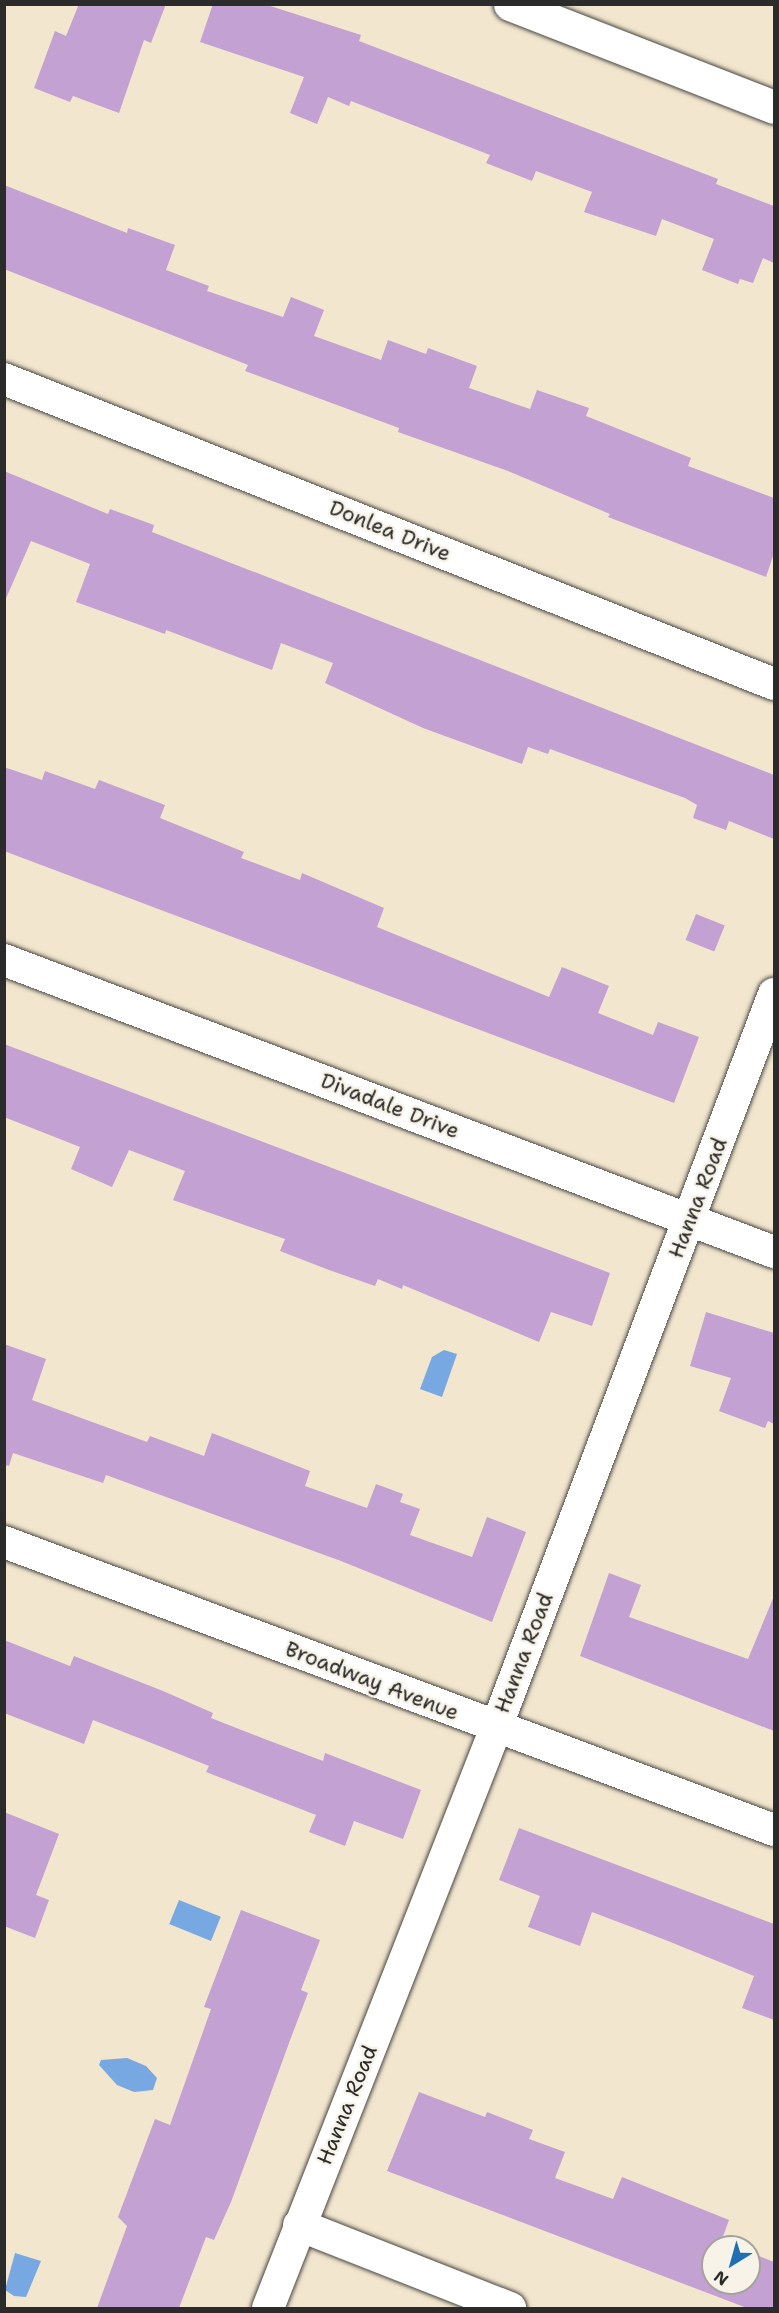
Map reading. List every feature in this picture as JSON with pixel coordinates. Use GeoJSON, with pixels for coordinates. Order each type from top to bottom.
{"type":"FeatureCollection","features":[{"type":"Feature","properties":{"kind":"main road"},"geometry":{"type":"LineString","coordinates":[[510,4],[774,107]]}},
{"type":"Feature","properties":{"kind":"street","name":"Donlea Drive"},"geometry":{"type":"LineString","coordinates":[[4,379],[774,684]]}},
{"type":"Feature","properties":{"kind":"street","name":"Divadale Drive"},"geometry":{"type":"LineString","coordinates":[[4,960],[774,1252]]}},
{"type":"Feature","properties":{"kind":"street","name":"Hanna Road"},"geometry":{"type":"LineString","coordinates":[[268,2308],[496,1728],[774,994]]}},
{"type":"Feature","properties":{"kind":"street","name":"Broadway Avenue"},"geometry":{"type":"LineString","coordinates":[[4,1542],[496,1728],[774,1830]]}},
{"type":"Feature","properties":{"kind":"street"},"geometry":{"type":"LineString","coordinates":[[299,2225],[510,2308]]}},
{"type":"Feature","properties":{"kind":"water"},"geometry":{"type":"Polygon","coordinates":[[[444,1350],[457,1354],[442,1397],[420,1389],[432,1357],[444,1350]]]}},
{"type":"Feature","properties":{"kind":"water"},"geometry":{"type":"Polygon","coordinates":[[[179,1900],[221,1917],[211,1941],[169,1924],[179,1900]]]}},
{"type":"Feature","properties":{"kind":"water"},"geometry":{"type":"Polygon","coordinates":[[[127,2058],[146,2066],[157,2078],[153,2090],[134,2092],[117,2085],[99,2065],[101,2060],[127,2058]]]}},
{"type":"Feature","properties":{"kind":"water"},"geometry":{"type":"Polygon","coordinates":[[[15,2253],[41,2261],[26,2297],[14,2296],[5,2290],[15,2253]]]}},
{"type":"Feature","properties":{"kind":"building"},"geometry":{"type":"Polygon","coordinates":[[[79,4],[166,4],[151,43],[144,40],[119,113],[73,96],[70,102],[34,88],[55,31],[66,36],[79,4]]]}},
{"type":"Feature","properties":{"kind":"building"},"geometry":{"type":"Polygon","coordinates":[[[213,4],[264,4],[361,35],[359,41],[718,179],[716,184],[774,206],[774,263],[763,258],[753,283],[740,279],[738,284],[702,270],[714,239],[662,219],[656,236],[584,212],[592,192],[536,171],[532,181],[486,163],[490,155],[351,101],[349,106],[328,97],[317,124],[290,113],[304,77],[200,42],[213,4]]]}},
{"type":"Feature","properties":{"kind":"building"},"geometry":{"type":"Polygon","coordinates":[[[4,185],[127,233],[128,228],[175,245],[166,270],[209,286],[207,291],[283,317],[291,297],[324,310],[314,336],[381,360],[388,340],[426,354],[428,348],[477,366],[469,388],[530,409],[537,390],[589,408],[586,416],[691,458],[688,466],[774,498],[774,553],[766,577],[608,517],[610,514],[508,471],[398,432],[399,428],[245,371],[248,365],[4,269],[4,185]]]}},
{"type":"Feature","properties":{"kind":"building"},"geometry":{"type":"Polygon","coordinates":[[[4,471],[108,514],[110,509],[154,525],[152,532],[774,775],[774,839],[729,821],[726,830],[693,818],[697,805],[685,798],[550,749],[548,754],[528,747],[522,764],[423,728],[325,683],[333,663],[281,643],[272,670],[166,630],[165,634],[76,602],[90,564],[31,541],[4,603],[4,471]]]}},
{"type":"Feature","properties":{"kind":"building"},"geometry":{"type":"Polygon","coordinates":[[[4,767],[42,780],[45,771],[95,789],[99,780],[165,805],[160,818],[244,852],[241,858],[300,880],[302,873],[384,908],[377,927],[549,997],[562,967],[609,986],[598,1013],[653,1035],[658,1022],[699,1037],[674,1103],[4,851],[4,767]]]}},
{"type":"Feature","properties":{"kind":"building"},"geometry":{"type":"Polygon","coordinates":[[[696,914],[725,926],[714,952],[686,940],[696,914]]]}},
{"type":"Feature","properties":{"kind":"building"},"geometry":{"type":"Polygon","coordinates":[[[4,1044],[610,1273],[592,1326],[551,1312],[539,1342],[403,1285],[402,1289],[378,1279],[375,1286],[329,1270],[280,1251],[285,1239],[173,1200],[185,1171],[129,1150],[112,1187],[71,1169],[80,1147],[4,1117],[4,1044]]]}},
{"type":"Feature","properties":{"kind":"building"},"geometry":{"type":"Polygon","coordinates":[[[706,1312],[774,1333],[774,1424],[768,1421],[765,1428],[719,1411],[731,1378],[690,1366],[706,1312]]]}},
{"type":"Feature","properties":{"kind":"building"},"geometry":{"type":"Polygon","coordinates":[[[4,1344],[46,1359],[32,1400],[147,1442],[150,1436],[204,1456],[212,1433],[310,1471],[305,1486],[367,1508],[376,1484],[403,1494],[400,1502],[420,1509],[410,1535],[472,1557],[487,1517],[526,1532],[492,1622],[341,1561],[106,1475],[103,1483],[13,1453],[9,1466],[4,1465],[4,1344]]]}},
{"type":"Feature","properties":{"kind":"building"},"geometry":{"type":"Polygon","coordinates":[[[609,1573],[641,1585],[629,1617],[748,1659],[774,1596],[774,1731],[580,1656],[609,1573]]]}},
{"type":"Feature","properties":{"kind":"building"},"geometry":{"type":"Polygon","coordinates":[[[4,1640],[70,1666],[74,1656],[163,1691],[213,1713],[211,1718],[262,1738],[323,1761],[325,1753],[421,1790],[403,1839],[354,1821],[345,1846],[309,1832],[316,1815],[206,1772],[209,1766],[93,1720],[84,1744],[4,1713],[4,1640]]]}},
{"type":"Feature","properties":{"kind":"building"},"geometry":{"type":"Polygon","coordinates":[[[4,1812],[59,1834],[36,1895],[49,1900],[35,1938],[4,1926],[4,1812]]]}},
{"type":"Feature","properties":{"kind":"building"},"geometry":{"type":"Polygon","coordinates":[[[519,1828],[774,1924],[774,2020],[742,2008],[754,1976],[592,1912],[580,1946],[528,1927],[540,1896],[499,1880],[519,1828]]]}},
{"type":"Feature","properties":{"kind":"building"},"geometry":{"type":"Polygon","coordinates":[[[241,1910],[320,1940],[301,1990],[308,1993],[231,2202],[214,2240],[206,2237],[179,2308],[97,2308],[127,2226],[118,2217],[155,2119],[170,2125],[211,2009],[204,2007],[241,1910]]]}},
{"type":"Feature","properties":{"kind":"building"},"geometry":{"type":"Polygon","coordinates":[[[419,2092],[485,2117],[487,2112],[533,2130],[529,2139],[565,2152],[555,2178],[613,2199],[622,2177],[729,2220],[724,2235],[701,2235],[701,2290],[387,2171],[419,2092]]]}},
{"type":"Feature","properties":{"kind":"building"},"geometry":{"type":"Polygon","coordinates":[[[761,2257],[774,2262],[774,2308],[747,2308],[713,2295],[761,2295],[761,2257]]]}}]}
